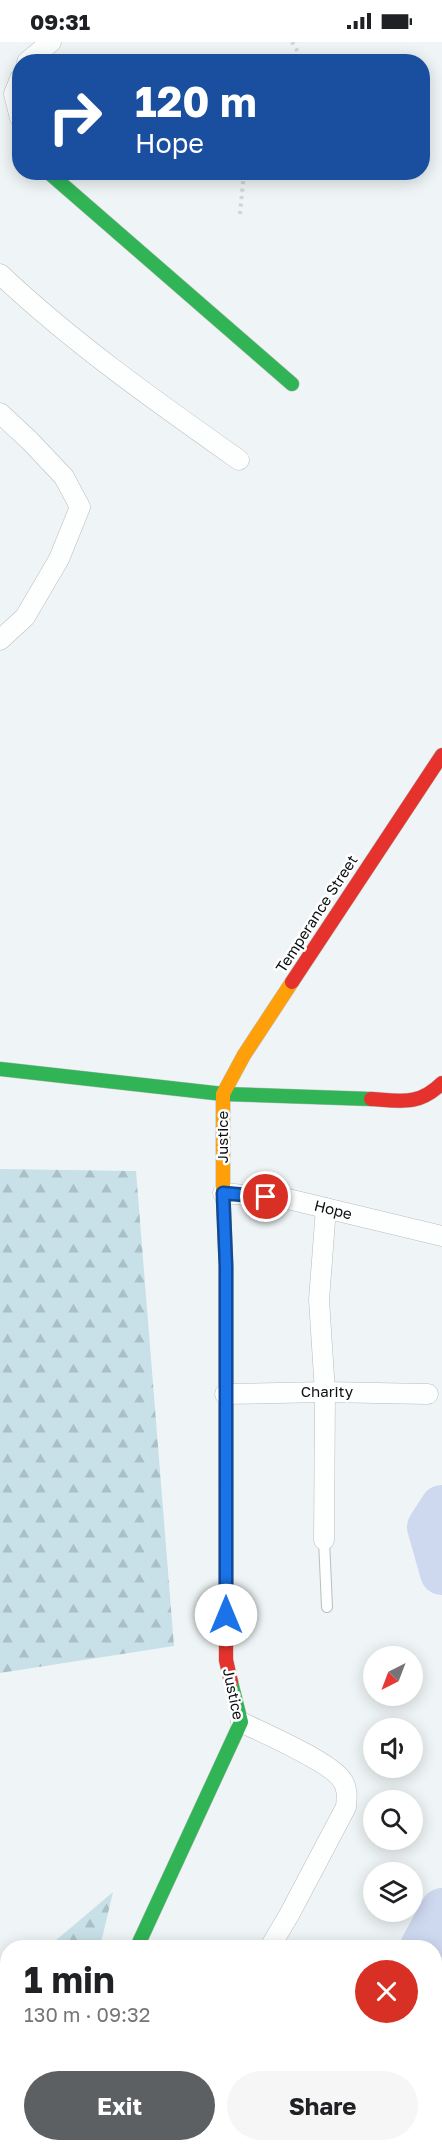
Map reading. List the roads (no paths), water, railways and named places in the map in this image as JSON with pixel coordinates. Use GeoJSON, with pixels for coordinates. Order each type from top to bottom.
{"type":"FeatureCollection","features":[{"type":"Feature","properties":{"kind":"street"},"geometry":{"type":"LineString","coordinates":[[37,54],[51,42]]}},
{"type":"Feature","properties":{"kind":"street"},"geometry":{"type":"LineString","coordinates":[[57,180],[292,384]]}},
{"type":"Feature","properties":{"kind":"street"},"geometry":{"type":"LineString","coordinates":[[0,274],[24,297],[150,396],[239,460]]}},
{"type":"Feature","properties":{"kind":"street"},"geometry":{"type":"LineString","coordinates":[[0,413],[64,477],[80,507],[59,559],[25,617],[0,640]]}},
{"type":"Feature","properties":{"kind":"street","name":"Temperance Street"},"geometry":{"type":"LineString","coordinates":[[223,1094],[244,1055],[442,755]]}},
{"type":"Feature","properties":{"kind":"street"},"geometry":{"type":"LineString","coordinates":[[0,1069],[223,1094],[414,1101],[433,1092],[442,1083]]}},
{"type":"Feature","properties":{"kind":"street","name":"Justice"},"geometry":{"type":"LineString","coordinates":[[140,1940],[241,1722],[226,1660],[226,1266],[223,1094]]}},
{"type":"Feature","properties":{"kind":"street","name":"Hope"},"geometry":{"type":"LineString","coordinates":[[223,1193],[288,1199],[442,1236]]}},
{"type":"Feature","properties":{"kind":"street"},"geometry":{"type":"LineString","coordinates":[[324,1540],[325,1392],[319,1300],[326,1208]]}},
{"type":"Feature","properties":{"kind":"street","name":"Charity"},"geometry":{"type":"LineString","coordinates":[[225,1394],[325,1392],[428,1394]]}},
{"type":"Feature","properties":{"kind":"street"},"geometry":{"type":"LineString","coordinates":[[241,1722],[336,1772],[344,1782],[347,1793],[346,1807],[274,1940]]}},
{"type":"Feature","properties":{"kind":"lane"},"geometry":{"type":"LineString","coordinates":[[324,1540],[327,1607]]}},
{"type":"Feature","properties":{"kind":"waterway"},"geometry":{"type":"LineString","coordinates":[[442,1507],[429,1527],[442,1573]]}},
{"type":"Feature","properties":{"kind":"waterway"},"geometry":{"type":"LineString","coordinates":[[426,1940],[442,1910]]}}]}
